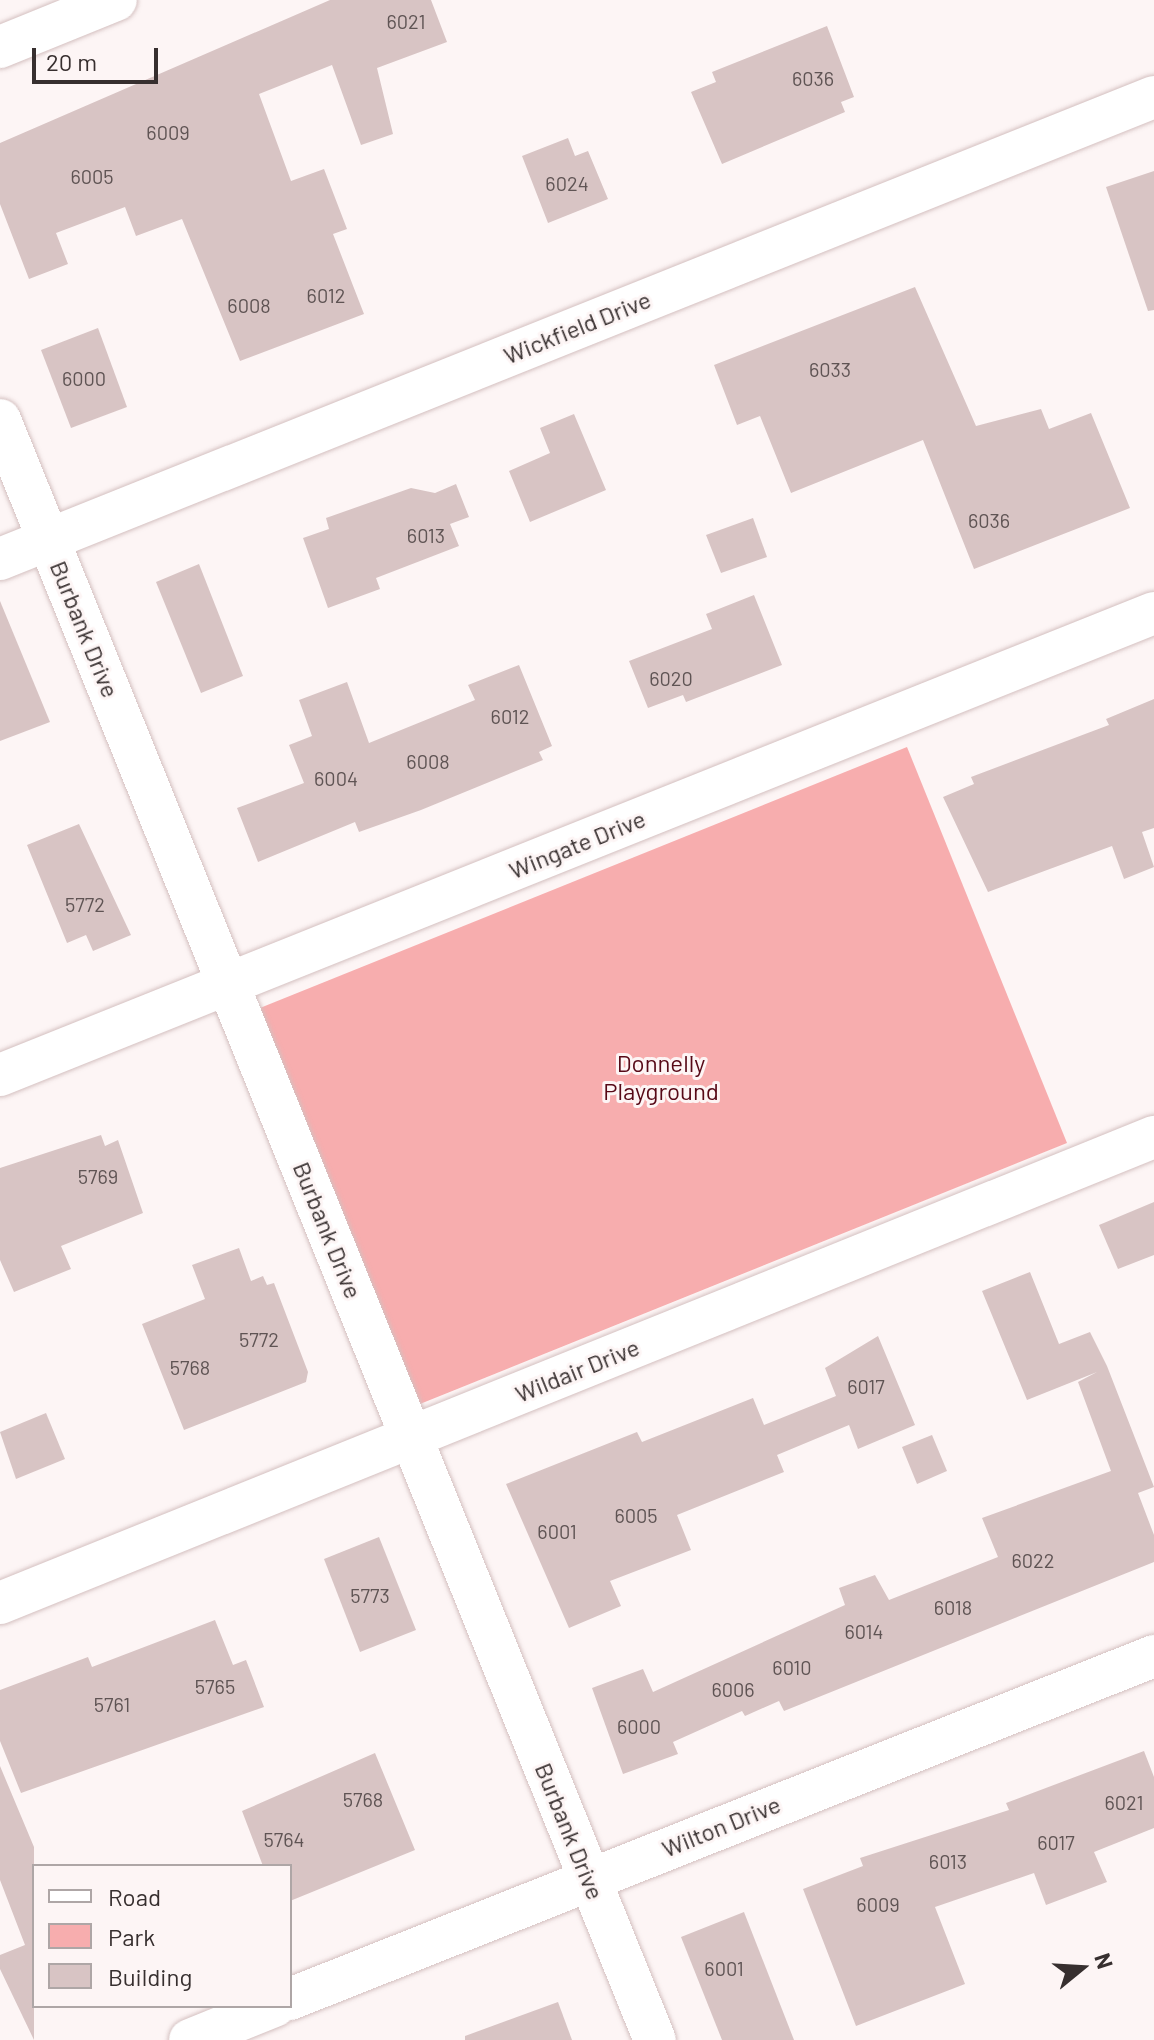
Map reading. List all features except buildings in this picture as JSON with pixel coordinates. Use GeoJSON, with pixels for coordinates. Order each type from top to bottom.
{"type":"FeatureCollection","features":[{"type":"Feature","properties":{"kind":"street"},"geometry":{"type":"LineString","coordinates":[[0,47],[116,0]]}},
{"type":"Feature","properties":{"kind":"street","name":"Wickfield Drive"},"geometry":{"type":"LineString","coordinates":[[0,559],[1154,97]]}},
{"type":"Feature","properties":{"kind":"street","name":"Burbank Drive"},"geometry":{"type":"LineString","coordinates":[[0,420],[655,2040]]}},
{"type":"Feature","properties":{"kind":"street","name":"Wingate Drive"},"geometry":{"type":"LineString","coordinates":[[0,1075],[1154,613]]}},
{"type":"Feature","properties":{"kind":"street","name":"Wildair Drive"},"geometry":{"type":"LineString","coordinates":[[0,1603],[1154,1137]]}},
{"type":"Feature","properties":{"kind":"street","name":"Wilton Drive"},"geometry":{"type":"LineString","coordinates":[[292,1998],[1154,1656]]}},
{"type":"Feature","properties":{"kind":"street"},"geometry":{"type":"LineString","coordinates":[[190,2040],[269,2008]]}},
{"type":"Feature","properties":{"kind":"green space","name":"Donnelly Playground"},"geometry":{"type":"Polygon","coordinates":[[[907,747],[1067,1143],[415,1406],[255,1010],[907,747]]]}}]}
